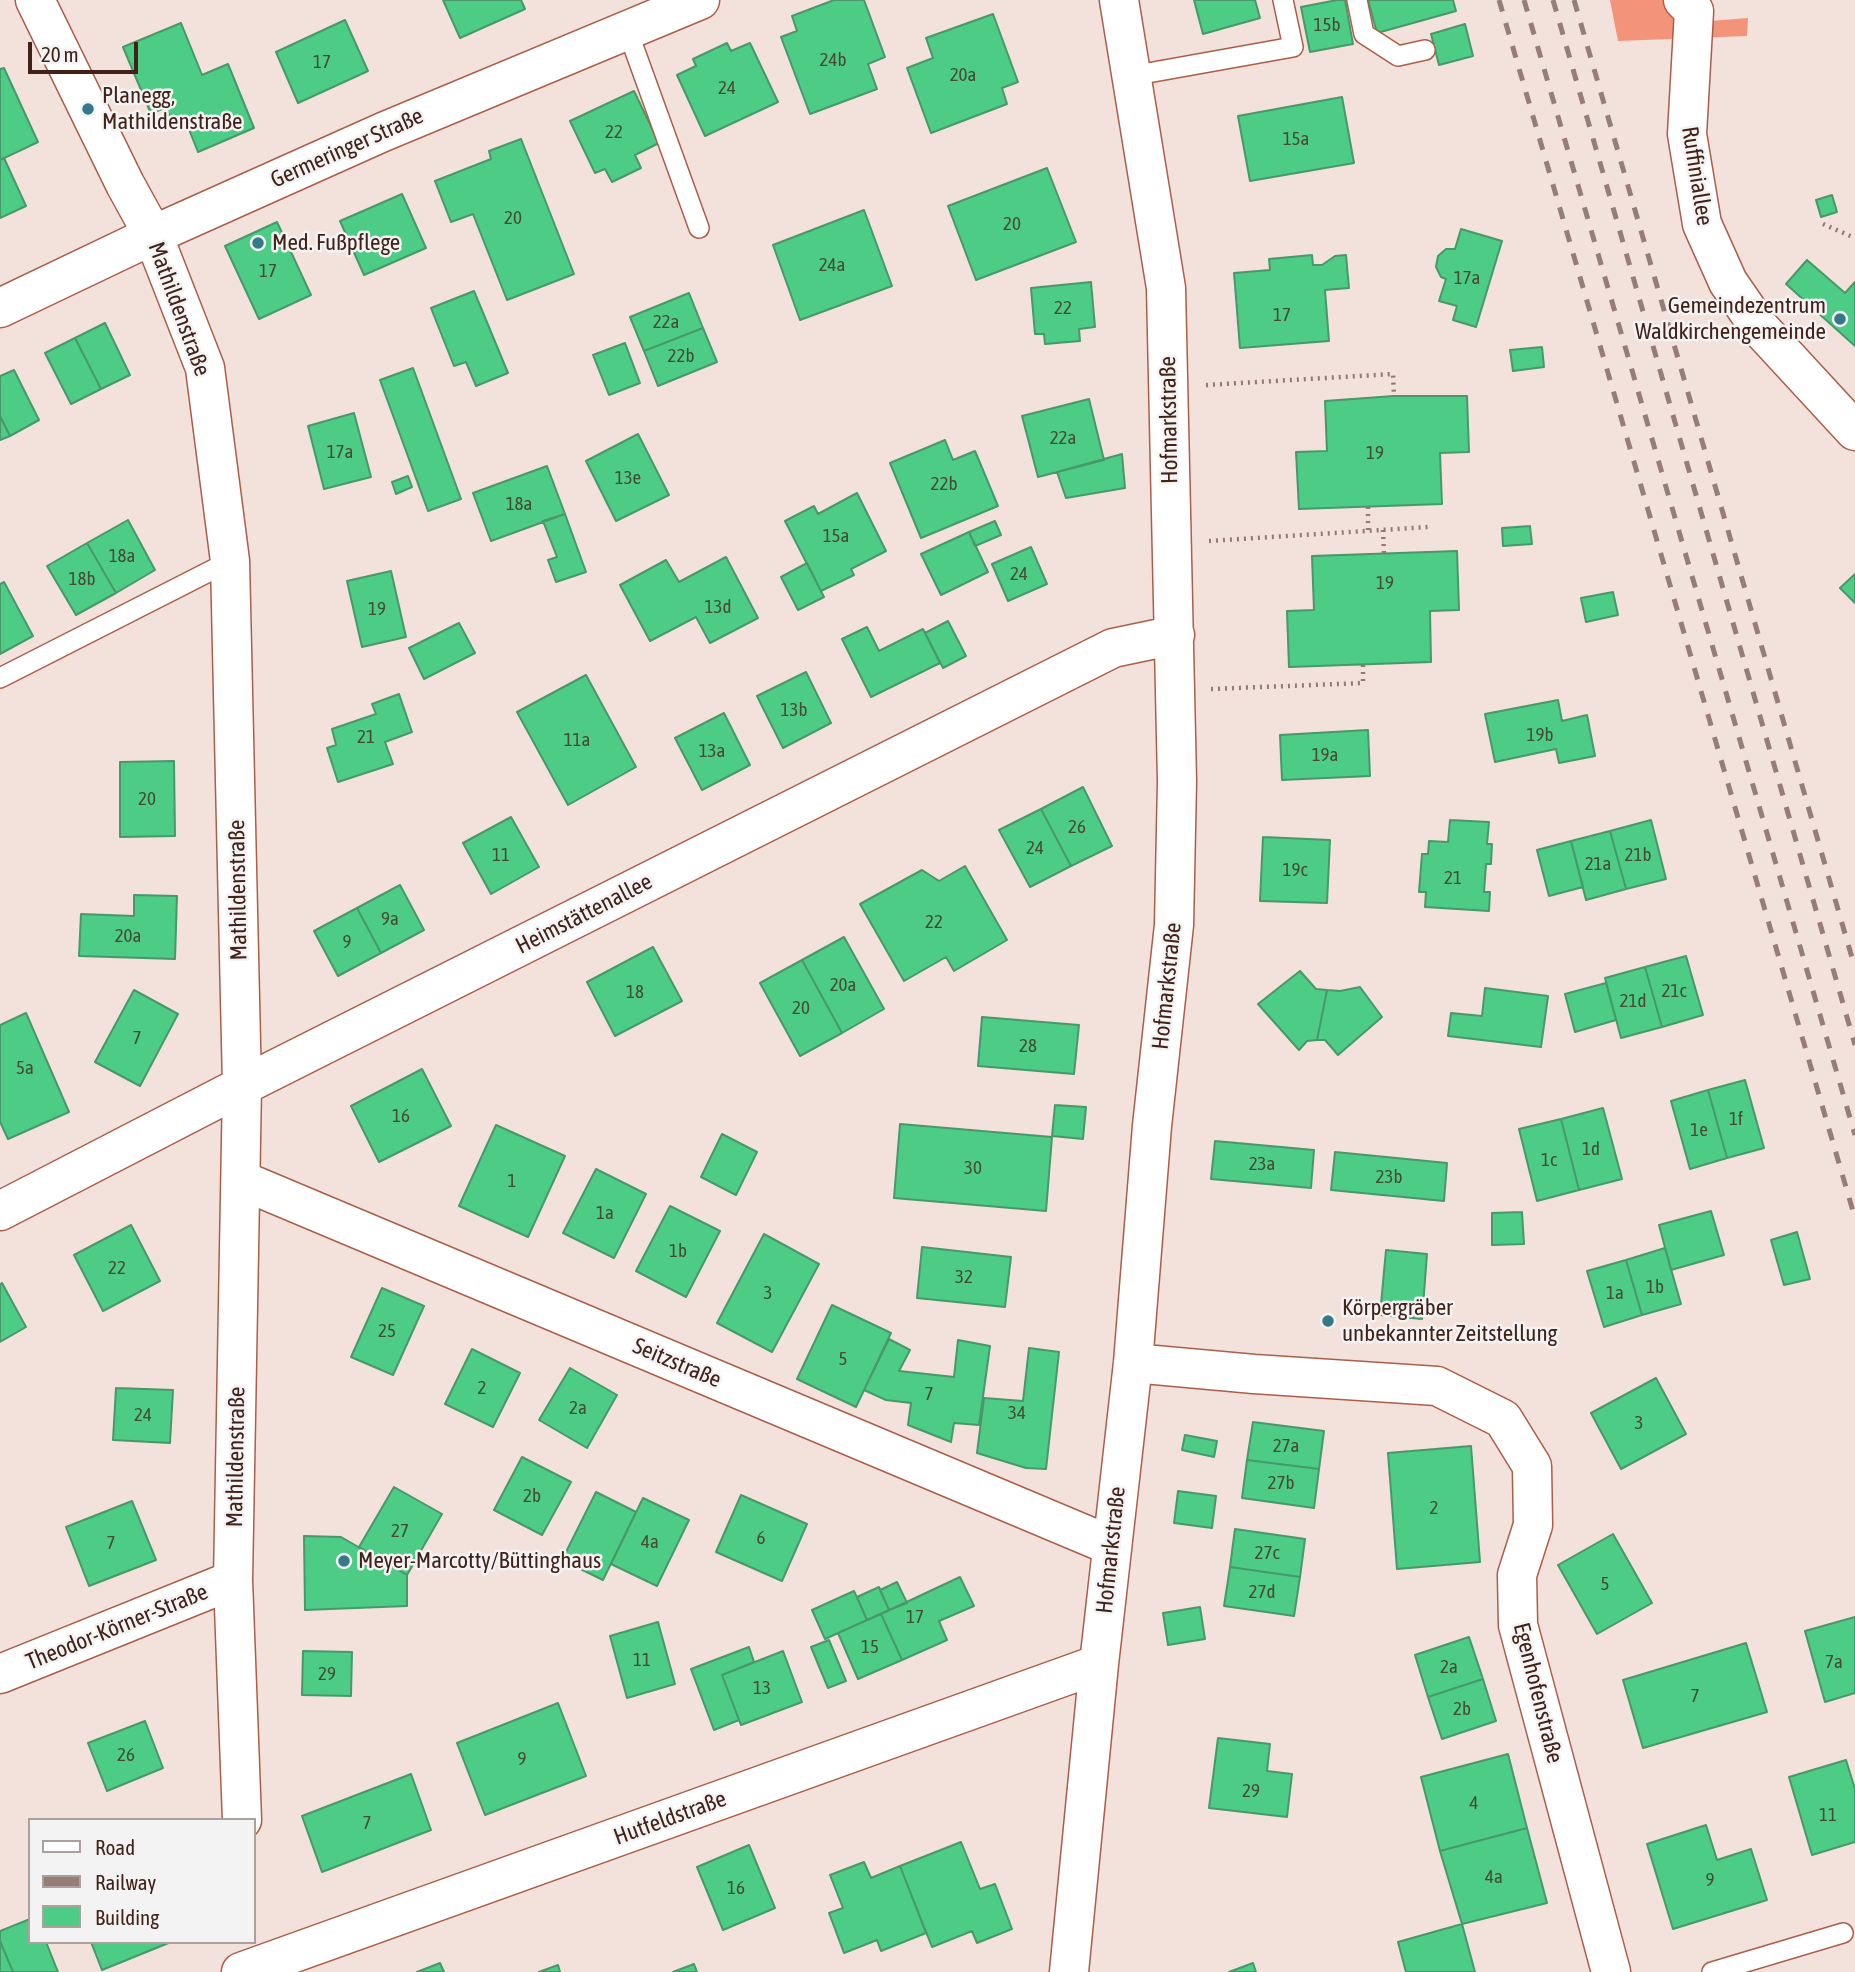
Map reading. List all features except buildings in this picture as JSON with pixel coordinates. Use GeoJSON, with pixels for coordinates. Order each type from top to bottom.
{"type":"FeatureCollection","features":[{"type":"Feature","properties":{"kind":"street","name":"Mathildenstraße"},"geometry":{"type":"LineString","coordinates":[[35,0],[125,184],[153,235],[205,368],[230,561],[242,1086],[233,1580],[242,1818]]}},
{"type":"Feature","properties":{"kind":"street","name":"Germeringer Straße"},"geometry":{"type":"LineString","coordinates":[[0,308],[153,235],[383,132],[700,0]]}},
{"type":"Feature","properties":{"kind":"street","name":"Hofmarkstraße"},"geometry":{"type":"LineString","coordinates":[[1069,1972],[1099,1664],[1133,1363],[1152,1126],[1174,925],[1176,690],[1166,288],[1119,0]]}},
{"type":"Feature","properties":{"kind":"street","name":"Ruffiniallee"},"geometry":{"type":"LineString","coordinates":[[1683,0],[1694,11],[1687,134],[1702,224],[1728,282],[1759,327],[1855,431]]}},
{"type":"Feature","properties":{"kind":"street","name":"Heimstättenallee"},"geometry":{"type":"LineString","coordinates":[[0,1211],[242,1086],[1113,648],[1175,635]]}},
{"type":"Feature","properties":{"kind":"street","name":"Seitzstraße"},"geometry":{"type":"LineString","coordinates":[[241,1180],[1112,1546]]}},
{"type":"Feature","properties":{"kind":"street","name":"Egenhofenstraße"},"geometry":{"type":"LineString","coordinates":[[1133,1363],[1437,1386],[1503,1419],[1532,1466],[1533,1525],[1517,1575],[1518,1625],[1611,1972]]}},
{"type":"Feature","properties":{"kind":"street","name":"Theodor-Körner-Straße"},"geometry":{"type":"LineString","coordinates":[[0,1674],[233,1580]]}},
{"type":"Feature","properties":{"kind":"street","name":"Hutfeldstraße"},"geometry":{"type":"LineString","coordinates":[[245,1964],[1099,1664]]}},
{"type":"Feature","properties":{"kind":"lane"},"geometry":{"type":"LineString","coordinates":[[1131,76],[1293,47],[1283,0]]}},
{"type":"Feature","properties":{"kind":"lane"},"geometry":{"type":"LineString","coordinates":[[1357,0],[1364,34],[1398,56],[1425,50]]}},
{"type":"Feature","properties":{"kind":"lane"},"geometry":{"type":"LineString","coordinates":[[627,29],[699,228]]}},
{"type":"Feature","properties":{"kind":"lane"},"geometry":{"type":"LineString","coordinates":[[0,678],[230,561]]}},
{"type":"Feature","properties":{"kind":"lane"},"geometry":{"type":"LineString","coordinates":[[1712,1972],[1843,1933]]}},
{"type":"Feature","properties":{"kind":"path"},"geometry":{"type":"LineString","coordinates":[[1823,224],[1855,237]]}},
{"type":"Feature","properties":{"kind":"path"},"geometry":{"type":"LineString","coordinates":[[1168,387],[1393,374],[1394,396]]}},
{"type":"Feature","properties":{"kind":"path"},"geometry":{"type":"LineString","coordinates":[[1367,507],[1368,531]]}},
{"type":"Feature","properties":{"kind":"path"},"geometry":{"type":"LineString","coordinates":[[1172,544],[1428,527]]}},
{"type":"Feature","properties":{"kind":"path"},"geometry":{"type":"LineString","coordinates":[[1383,530],[1384,554]]}},
{"type":"Feature","properties":{"kind":"path"},"geometry":{"type":"LineString","coordinates":[[1176,690],[1363,683],[1363,665]]}},
{"type":"Feature","properties":{"kind":"shaded area"},"geometry":{"type":"Polygon","coordinates":[[[1610,0],[1676,0],[1710,21],[1748,18],[1747,36],[1618,41],[1610,0]]]}},
{"type":"Feature","properties":{"kind":"railway"},"geometry":{"type":"LineString","coordinates":[[1499,0],[1855,1218]]}},
{"type":"Feature","properties":{"kind":"railway"},"geometry":{"type":"LineString","coordinates":[[1524,0],[1855,1135]]}},
{"type":"Feature","properties":{"kind":"railway"},"geometry":{"type":"LineString","coordinates":[[1553,0],[1855,1045]]}},
{"type":"Feature","properties":{"kind":"railway"},"geometry":{"type":"LineString","coordinates":[[1574,0],[1855,968]]}},
{"type":"Feature","properties":{"kind":"place","name":"Planegg, Mathildenstraße"},"geometry":{"type":"Point","coordinates":[88,109]}},
{"type":"Feature","properties":{"kind":"place","name":"Med. Fußpflege"},"geometry":{"type":"Point","coordinates":[258,243]}},
{"type":"Feature","properties":{"kind":"place","name":"Gemeindezentrum Waldkirchengemeinde"},"geometry":{"type":"Point","coordinates":[1840,319]}},
{"type":"Feature","properties":{"kind":"place","name":"Körpergräber unbekannter Zeitstellung"},"geometry":{"type":"Point","coordinates":[1328,1321]}},
{"type":"Feature","properties":{"kind":"place","name":"Meyer-Marcotty/Büttinghaus"},"geometry":{"type":"Point","coordinates":[344,1561]}}]}
